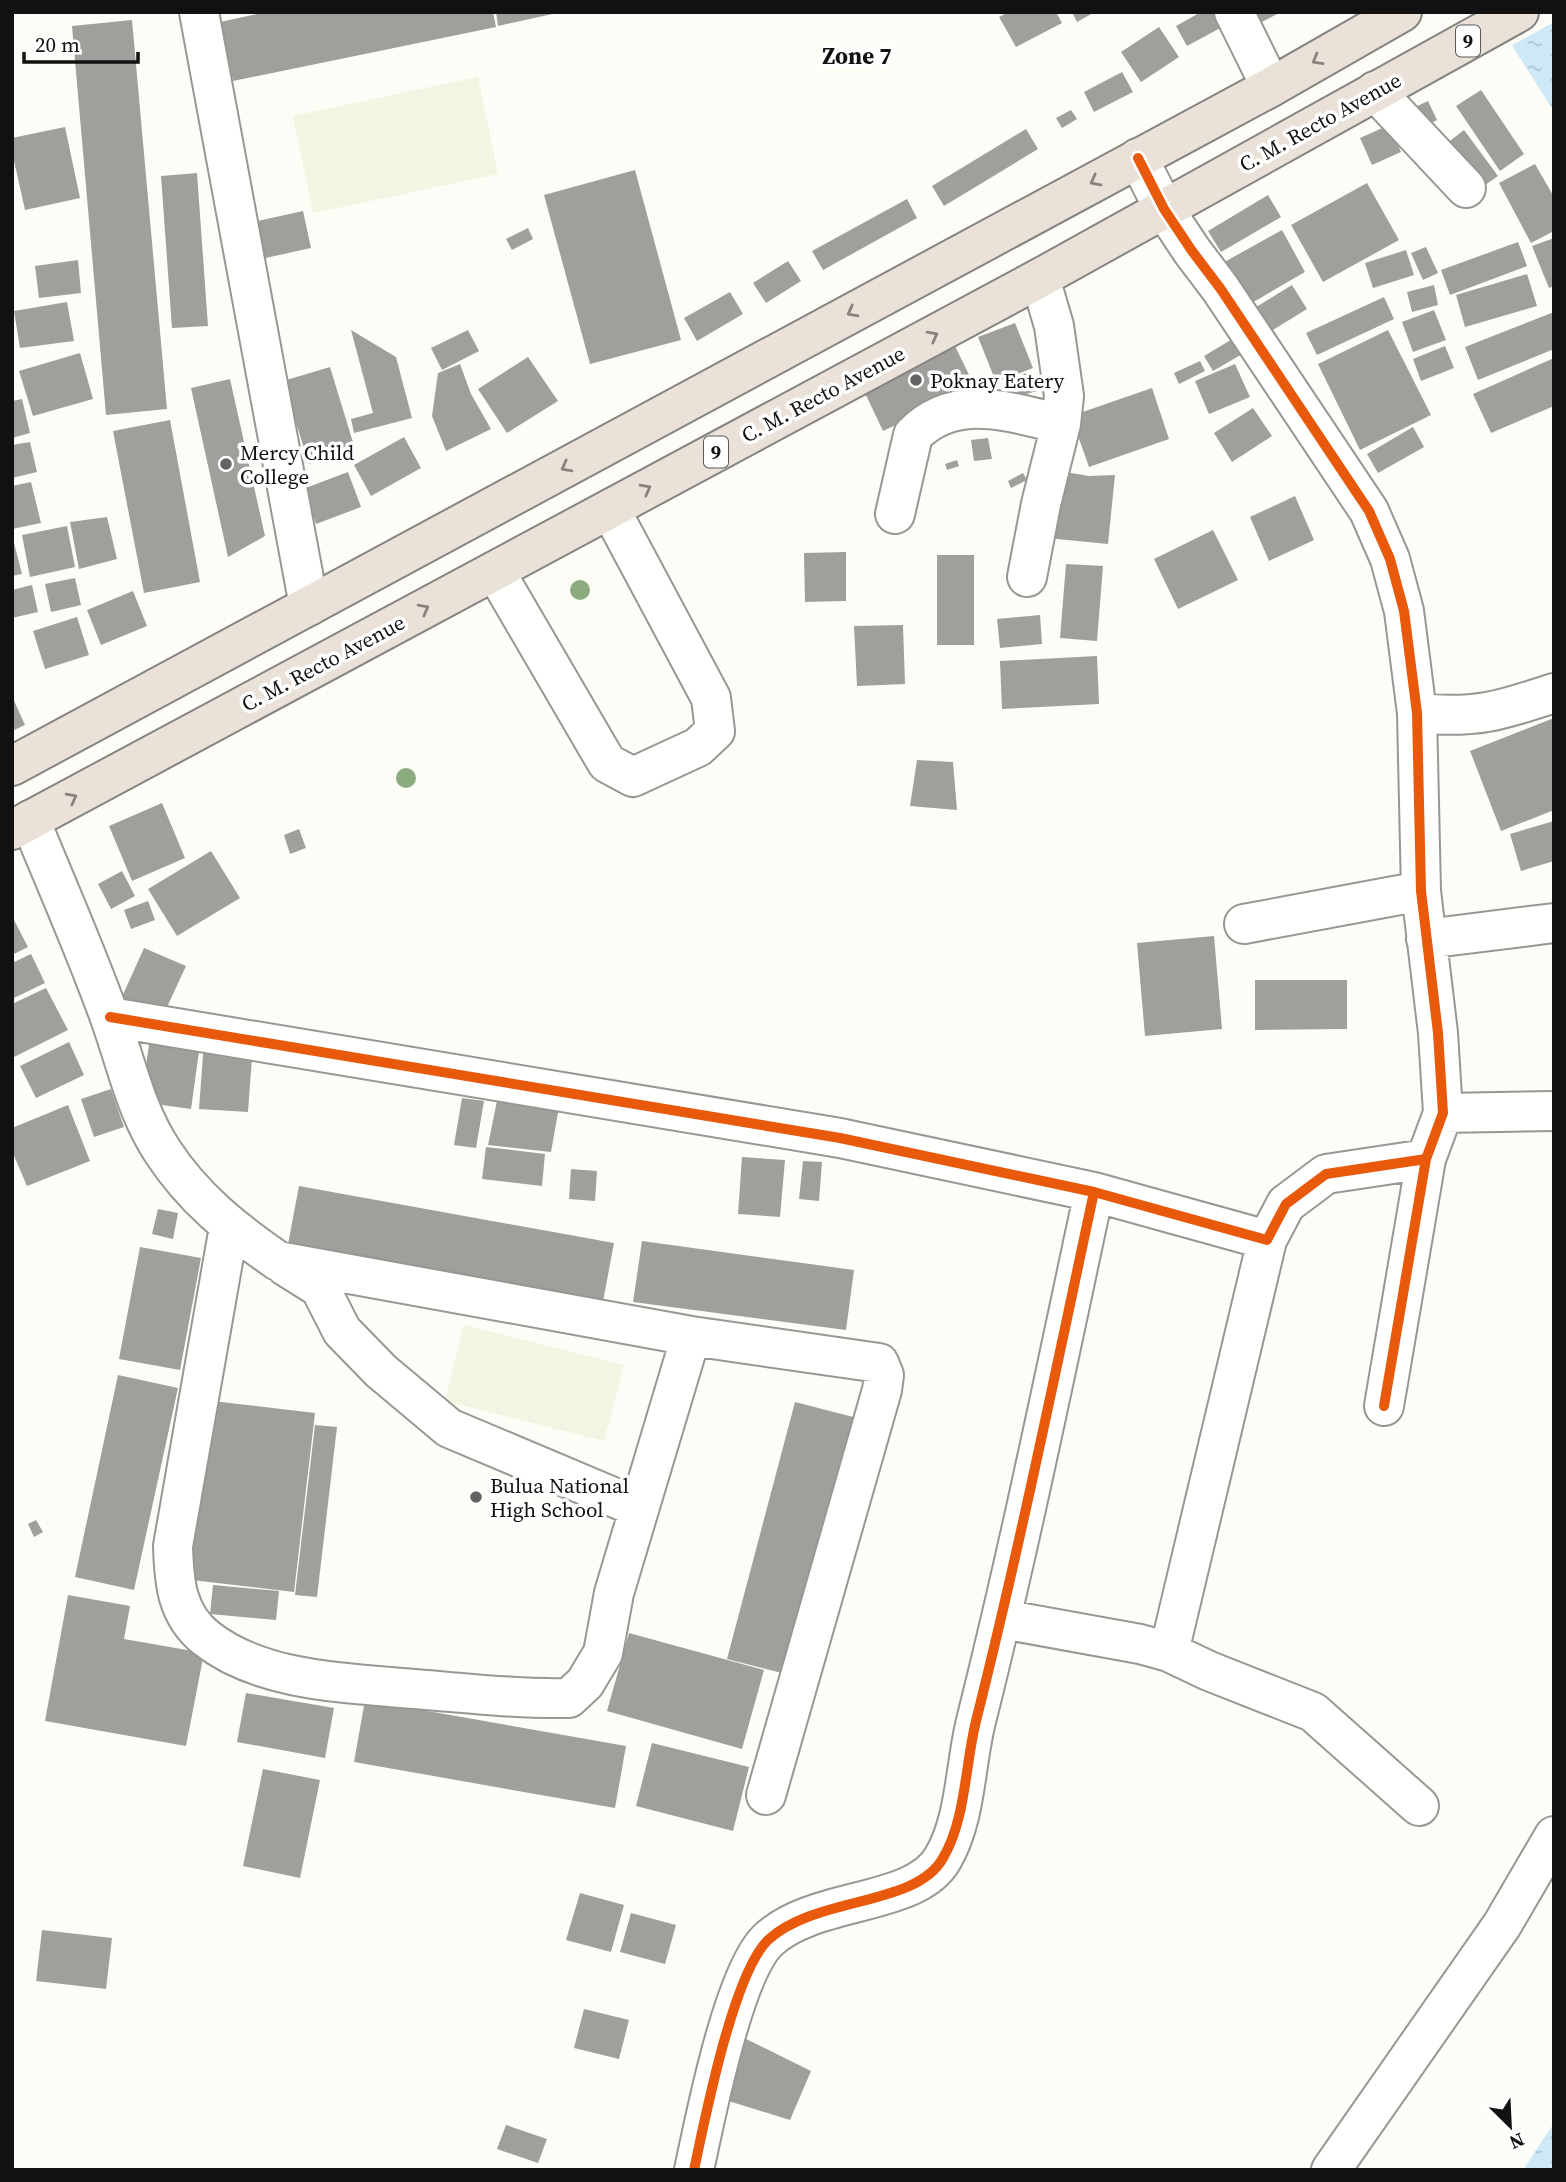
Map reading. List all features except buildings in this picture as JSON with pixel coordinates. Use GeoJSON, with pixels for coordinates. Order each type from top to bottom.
{"type":"FeatureCollection","features":[{"type":"Feature","properties":{"kind":"highway","name":"C. M. Recto Avenue"},"geometry":{"type":"LineString","coordinates":[[21,825],[1040,278],[1519,12]]}},
{"type":"Feature","properties":{"kind":"highway"},"geometry":{"type":"LineString","coordinates":[[12,766],[1270,87],[1389,19]]}},
{"type":"Feature","properties":{"kind":"street"},"geometry":{"type":"LineString","coordinates":[[199,12],[309,606]]}},
{"type":"Feature","properties":{"kind":"street"},"geometry":{"type":"LineString","coordinates":[[1234,12],[1270,87]]}},
{"type":"Feature","properties":{"kind":"street"},"geometry":{"type":"LineString","coordinates":[[1375,92],[1466,188]]}},
{"type":"Feature","properties":{"kind":"street"},"geometry":{"type":"LineString","coordinates":[[1138,158],[1164,209],[1369,512],[1391,559],[1404,611],[1417,713],[1421,891],[1438,1033],[1443,1113],[1426,1159],[1384,1406]]}},
{"type":"Feature","properties":{"kind":"street"},"geometry":{"type":"LineString","coordinates":[[1027,577],[1041,503],[1061,424],[1064,396],[1061,365],[1040,278]]}},
{"type":"Feature","properties":{"kind":"street"},"geometry":{"type":"LineString","coordinates":[[895,514],[908,449],[914,435],[944,412],[982,407],[1061,424]]}},
{"type":"Feature","properties":{"kind":"street"},"geometry":{"type":"LineString","coordinates":[[495,571],[607,763],[633,777],[698,747],[715,731],[711,698],[610,509]]}},
{"type":"Feature","properties":{"kind":"street"},"geometry":{"type":"LineString","coordinates":[[1417,713],[1455,717],[1498,712],[1554,693]]}},
{"type":"Feature","properties":{"kind":"street"},"geometry":{"type":"LineString","coordinates":[[21,825],[110,1017],[142,1111],[161,1150],[186,1183],[229,1227],[320,1288],[342,1331],[381,1371],[449,1428],[639,1508]]}},
{"type":"Feature","properties":{"kind":"street"},"geometry":{"type":"LineString","coordinates":[[1244,924],[1421,891]]}},
{"type":"Feature","properties":{"kind":"street"},"geometry":{"type":"LineString","coordinates":[[1426,939],[1554,923]]}},
{"type":"Feature","properties":{"kind":"street"},"geometry":{"type":"LineString","coordinates":[[110,1017],[840,1138],[1094,1192],[1267,1240]]}},
{"type":"Feature","properties":{"kind":"street"},"geometry":{"type":"LineString","coordinates":[[1443,1113],[1554,1111]]}},
{"type":"Feature","properties":{"kind":"street"},"geometry":{"type":"LineString","coordinates":[[1169,1652],[1267,1240],[1286,1204],[1326,1174],[1426,1159]]}},
{"type":"Feature","properties":{"kind":"street"},"geometry":{"type":"LineString","coordinates":[[694,2170],[710,2095],[742,1986],[767,1941],[809,1914],[907,1890],[943,1860],[953,1832],[975,1726],[1002,1619],[1094,1192]]}},
{"type":"Feature","properties":{"kind":"street"},"geometry":{"type":"LineString","coordinates":[[229,1227],[173,1546],[174,1590],[189,1619],[205,1637],[238,1658],[279,1672],[366,1684],[528,1699],[569,1698],[585,1683],[603,1653],[614,1594],[691,1336]]}},
{"type":"Feature","properties":{"kind":"street"},"geometry":{"type":"LineString","coordinates":[[278,1261],[691,1336],[878,1363],[884,1375],[882,1390],[766,1795]]}},
{"type":"Feature","properties":{"kind":"street"},"geometry":{"type":"LineString","coordinates":[[1002,1619],[1140,1644],[1169,1652],[1209,1671],[1314,1712],[1419,1806]]}},
{"type":"Feature","properties":{"kind":"street"},"geometry":{"type":"LineString","coordinates":[[1331,2170],[1502,1925],[1554,1836]]}},
{"type":"Feature","properties":{"kind":"green space"},"geometry":{"type":"Polygon","coordinates":[[[478,77],[498,174],[313,213],[293,116],[478,77]]]}},
{"type":"Feature","properties":{"kind":"green space"},"geometry":{"type":"Polygon","coordinates":[[[464,1325],[624,1365],[604,1441],[445,1401],[464,1325]]]}},
{"type":"Feature","properties":{"kind":"water"},"geometry":{"type":"Polygon","coordinates":[[[1491,12],[1554,12],[1554,111],[1551,107],[1491,12]]]}},
{"type":"Feature","properties":{"kind":"water"},"geometry":{"type":"Polygon","coordinates":[[[1554,2123],[1554,2170],[1523,2170],[1554,2123]]]}},
{"type":"Feature","properties":{"kind":"pier"},"geometry":{"type":"Polygon","coordinates":[[[1488,12],[1554,12],[1554,22],[1509,47],[1488,12]]]}},
{"type":"Feature","properties":{"kind":"cycle path"},"geometry":{"type":"LineString","coordinates":[[1138,158],[1164,209],[1369,511],[1390,559],[1404,611],[1417,713],[1421,891],[1438,1033],[1443,1113],[1426,1159],[1384,1406]]}},
{"type":"Feature","properties":{"kind":"cycle path"},"geometry":{"type":"LineString","coordinates":[[110,1017],[840,1138],[1094,1192],[1267,1240],[1286,1204],[1326,1174],[1426,1159]]}},
{"type":"Feature","properties":{"kind":"cycle path"},"geometry":{"type":"LineString","coordinates":[[694,2170],[732,2014],[755,1958],[768,1940],[788,1926],[811,1916],[911,1885],[930,1874],[951,1843],[961,1809],[972,1738],[1023,1523],[1094,1192]]}},
{"type":"Feature","properties":{"kind":"place","name":"Poknay Eatery"},"geometry":{"type":"Point","coordinates":[916,380]}},
{"type":"Feature","properties":{"kind":"place","name":"Mercy Child College"},"geometry":{"type":"Point","coordinates":[226,464]}},
{"type":"Feature","properties":{"kind":"place","name":"Bulua National High School"},"geometry":{"type":"Point","coordinates":[476,1497]}},
{"type":"Feature","properties":{"kind":"district","name":"Zone 7"},"geometry":{"type":"Point","coordinates":[857,56]}}]}
